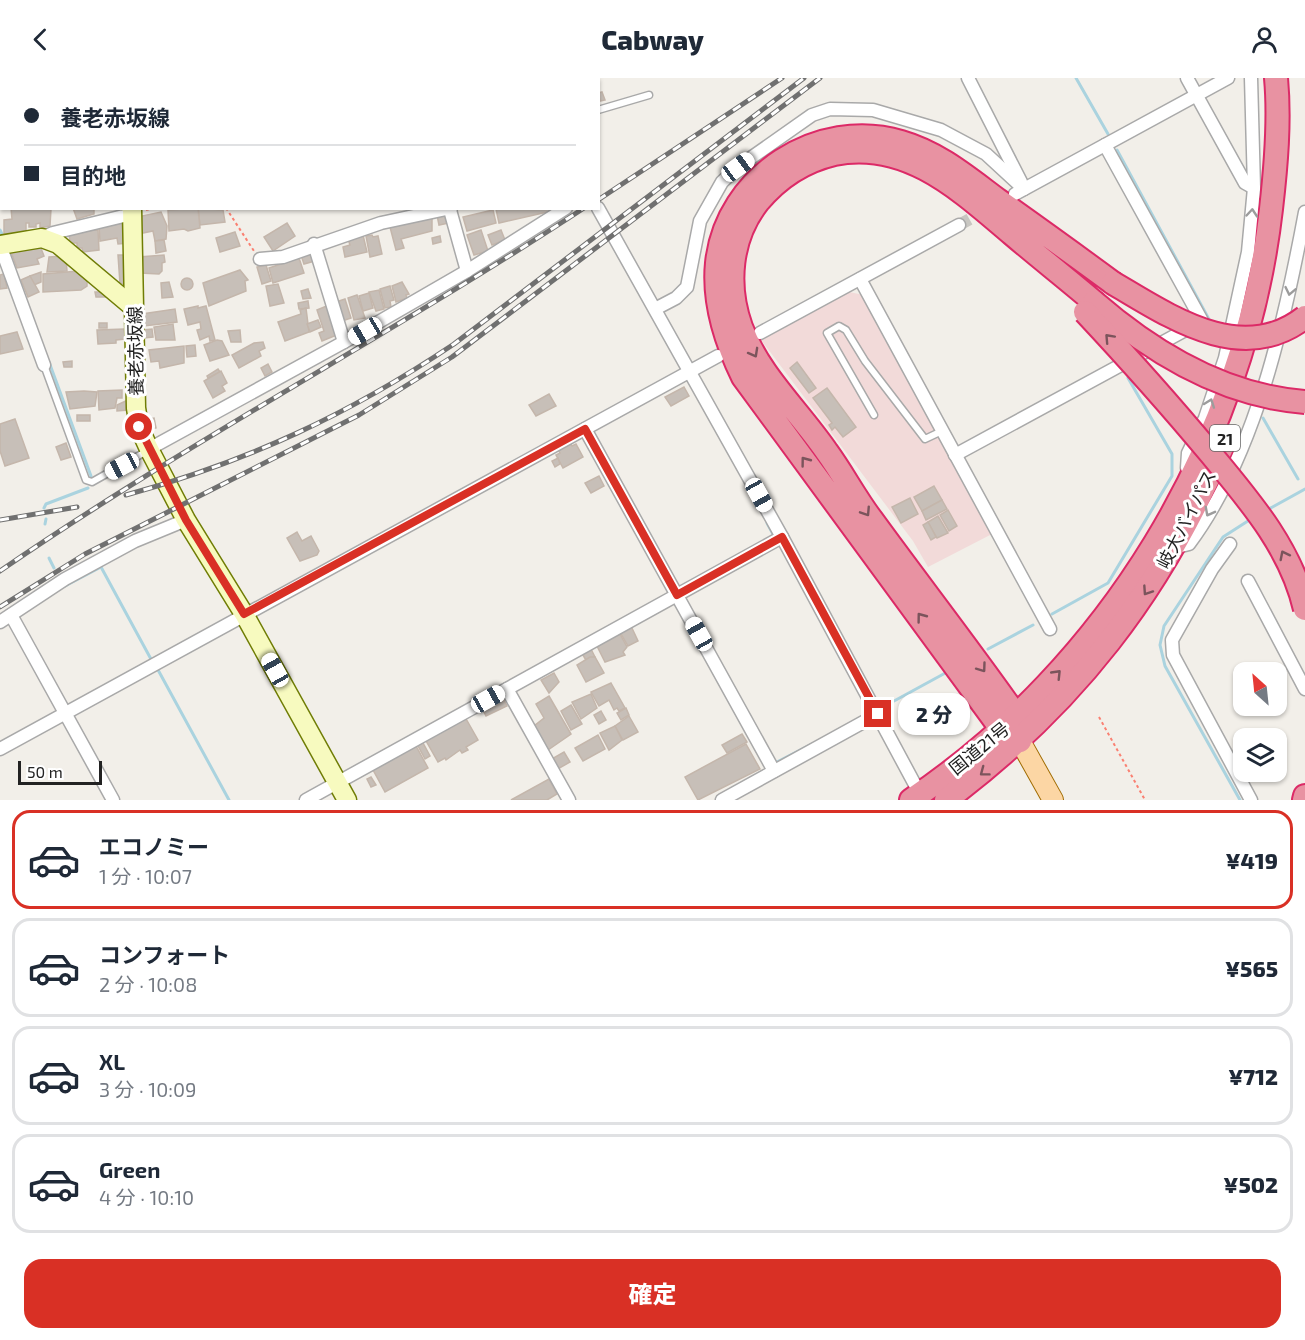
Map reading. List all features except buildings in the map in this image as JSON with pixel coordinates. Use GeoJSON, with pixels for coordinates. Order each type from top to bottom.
{"type":"FeatureCollection","features":[{"type":"Feature","properties":{"kind":"highway","name":"岐大バイパス"},"geometry":{"type":"LineString","coordinates":[[1013,729],[1104,619],[1169,521],[1192,476],[1247,336],[1261,281],[1274,184],[1276,78]]}},
{"type":"Feature","properties":{"kind":"highway","name":"岐大バイパス"},"geometry":{"type":"LineString","coordinates":[[1013,729],[1079,681],[1119,632],[1151,586],[1208,479],[1247,383],[1276,282],[1290,184],[1292,78]]}},
{"type":"Feature","properties":{"kind":"highway"},"geometry":{"type":"LineString","coordinates":[[1013,729],[826,451],[760,365],[741,328],[732,285],[732,264],[737,242],[756,205],[786,175],[824,156],[865,151],[886,153],[926,168],[981,197],[1099,297],[1137,338],[1185,367],[1237,388],[1305,402]]}},
{"type":"Feature","properties":{"kind":"highway"},"geometry":{"type":"LineString","coordinates":[[981,197],[1099,297],[1192,355],[1244,376],[1305,389]]}},
{"type":"Feature","properties":{"kind":"highway"},"geometry":{"type":"LineString","coordinates":[[1099,297],[1237,339],[1274,334],[1290,328],[1305,318]]}},
{"type":"Feature","properties":{"kind":"highway"},"geometry":{"type":"LineString","coordinates":[[1099,297],[1189,427],[1253,506],[1283,552],[1305,609]]}},
{"type":"Feature","properties":{"kind":"highway","name":"国道21号"},"geometry":{"type":"LineString","coordinates":[[915,797],[1013,729]]}},
{"type":"Feature","properties":{"kind":"highway","name":"国道21号"},"geometry":{"type":"LineString","coordinates":[[946,800],[1013,729]]}},
{"type":"Feature","properties":{"kind":"main road","name":"養老赤坂線"},"geometry":{"type":"LineString","coordinates":[[132,211],[136,408],[139,427],[186,520],[244,614],[347,800]]}},
{"type":"Feature","properties":{"kind":"main road"},"geometry":{"type":"LineString","coordinates":[[0,245],[42,238],[58,244],[133,307]]}},
{"type":"Feature","properties":{"kind":"main road"},"geometry":{"type":"LineString","coordinates":[[1013,729],[1053,800]]}},
{"type":"Feature","properties":{"kind":"street"},"geometry":{"type":"LineString","coordinates":[[968,78],[1020,191]]}},
{"type":"Feature","properties":{"kind":"street"},"geometry":{"type":"LineString","coordinates":[[1187,78],[1245,183],[1254,188]]}},
{"type":"Feature","properties":{"kind":"street"},"geometry":{"type":"LineString","coordinates":[[1020,191],[1228,78]]}},
{"type":"Feature","properties":{"kind":"street"},"geometry":{"type":"LineString","coordinates":[[1192,476],[1187,468],[1188,453],[1216,389],[1243,285],[1254,188],[1251,78]]}},
{"type":"Feature","properties":{"kind":"street"},"geometry":{"type":"LineString","coordinates":[[656,309],[676,298],[687,287],[700,220],[709,200],[722,182],[738,167],[812,115],[830,109],[873,110],[941,130],[986,154],[1020,191]]}},
{"type":"Feature","properties":{"kind":"street"},"geometry":{"type":"LineString","coordinates":[[955,455],[1202,321],[1105,145]]}},
{"type":"Feature","properties":{"kind":"street"},"geometry":{"type":"LineString","coordinates":[[260,259],[283,257],[314,244],[381,223],[443,210]]}},
{"type":"Feature","properties":{"kind":"street"},"geometry":{"type":"LineString","coordinates":[[451,210],[466,271]]}},
{"type":"Feature","properties":{"kind":"street"},"geometry":{"type":"LineString","coordinates":[[149,449],[344,342],[466,271],[563,210]]}},
{"type":"Feature","properties":{"kind":"street"},"geometry":{"type":"LineString","coordinates":[[599,210],[656,309],[878,714],[915,797]]}},
{"type":"Feature","properties":{"kind":"street"},"geometry":{"type":"LineString","coordinates":[[42,238],[132,211]]}},
{"type":"Feature","properties":{"kind":"street"},"geometry":{"type":"LineString","coordinates":[[1173,548],[1189,544],[1200,528],[1229,474],[1252,416],[1280,339],[1305,213]]}},
{"type":"Feature","properties":{"kind":"street"},"geometry":{"type":"LineString","coordinates":[[760,333],[959,225]]}},
{"type":"Feature","properties":{"kind":"street"},"geometry":{"type":"LineString","coordinates":[[314,244],[344,342]]}},
{"type":"Feature","properties":{"kind":"street"},"geometry":{"type":"LineString","coordinates":[[0,245],[44,365]]}},
{"type":"Feature","properties":{"kind":"street"},"geometry":{"type":"LineString","coordinates":[[860,279],[1050,629]]}},
{"type":"Feature","properties":{"kind":"street"},"geometry":{"type":"LineString","coordinates":[[0,749],[718,356]]}},
{"type":"Feature","properties":{"kind":"street"},"geometry":{"type":"LineString","coordinates":[[585,429],[774,771]]}},
{"type":"Feature","properties":{"kind":"street"},"geometry":{"type":"LineString","coordinates":[[0,622],[75,573],[135,541],[186,520]]}},
{"type":"Feature","properties":{"kind":"street"},"geometry":{"type":"LineString","coordinates":[[306,800],[782,537]]}},
{"type":"Feature","properties":{"kind":"street"},"geometry":{"type":"LineString","coordinates":[[1230,544],[1212,569],[1172,640],[1173,655],[1251,800]]}},
{"type":"Feature","properties":{"kind":"street"},"geometry":{"type":"LineString","coordinates":[[1248,580],[1305,689]]}},
{"type":"Feature","properties":{"kind":"street"},"geometry":{"type":"LineString","coordinates":[[11,615],[113,800]]}},
{"type":"Feature","properties":{"kind":"street"},"geometry":{"type":"LineString","coordinates":[[507,689],[569,800]]}},
{"type":"Feature","properties":{"kind":"street"},"geometry":{"type":"LineString","coordinates":[[722,800],[878,714]]}},
{"type":"Feature","properties":{"kind":"lane"},"geometry":{"type":"LineString","coordinates":[[600,109],[649,95]]}},
{"type":"Feature","properties":{"kind":"lane"},"geometry":{"type":"LineString","coordinates":[[874,415],[827,333],[839,326],[846,330],[864,361],[925,439],[942,431]]}},
{"type":"Feature","properties":{"kind":"lane"},"geometry":{"type":"LineString","coordinates":[[44,365],[86,480],[92,482],[149,449]]}},
{"type":"Feature","properties":{"kind":"path"},"geometry":{"type":"LineString","coordinates":[[227,210],[260,259]]}},
{"type":"Feature","properties":{"kind":"path"},"geometry":{"type":"LineString","coordinates":[[1099,717],[1145,800]]}},
{"type":"Feature","properties":{"kind":"shaded area"},"geometry":{"type":"Polygon","coordinates":[[[849,292],[864,295],[992,534],[928,567],[913,541],[761,340],[849,292]]]}},
{"type":"Feature","properties":{"kind":"waterway"},"geometry":{"type":"LineString","coordinates":[[1076,78],[1108,134]]}},
{"type":"Feature","properties":{"kind":"waterway"},"geometry":{"type":"LineString","coordinates":[[1117,150],[1211,323]]}},
{"type":"Feature","properties":{"kind":"waterway"},"geometry":{"type":"LineString","coordinates":[[0,230],[2,234]]}},
{"type":"Feature","properties":{"kind":"waterway"},"geometry":{"type":"LineString","coordinates":[[49,362],[91,476]]}},
{"type":"Feature","properties":{"kind":"waterway"},"geometry":{"type":"LineString","coordinates":[[1052,614],[1108,583],[1172,476],[1172,454],[1128,378]]}},
{"type":"Feature","properties":{"kind":"waterway"},"geometry":{"type":"LineString","coordinates":[[1263,418],[1298,479]]}},
{"type":"Feature","properties":{"kind":"waterway"},"geometry":{"type":"LineString","coordinates":[[44,508],[46,504],[88,488]]}},
{"type":"Feature","properties":{"kind":"waterway"},"geometry":{"type":"LineString","coordinates":[[1267,510],[1305,489]]}},
{"type":"Feature","properties":{"kind":"waterway"},"geometry":{"type":"LineString","coordinates":[[45,524],[46,519]]}},
{"type":"Feature","properties":{"kind":"waterway"},"geometry":{"type":"LineString","coordinates":[[1240,800],[1165,666],[1160,645],[1164,626],[1223,537],[1251,519]]}},
{"type":"Feature","properties":{"kind":"waterway"},"geometry":{"type":"LineString","coordinates":[[767,523],[774,536]]}},
{"type":"Feature","properties":{"kind":"waterway"},"geometry":{"type":"LineString","coordinates":[[49,558],[54,568]]}},
{"type":"Feature","properties":{"kind":"waterway"},"geometry":{"type":"LineString","coordinates":[[65,586],[101,567],[152,661]]}},
{"type":"Feature","properties":{"kind":"waterway"},"geometry":{"type":"LineString","coordinates":[[988,649],[1033,625]]}},
{"type":"Feature","properties":{"kind":"waterway"},"geometry":{"type":"LineString","coordinates":[[157,668],[229,800]]}},
{"type":"Feature","properties":{"kind":"waterway"},"geometry":{"type":"LineString","coordinates":[[883,707],[949,671]]}},
{"type":"Feature","properties":{"kind":"waterway"},"geometry":{"type":"LineString","coordinates":[[775,763],[812,744]]}},
{"type":"Feature","properties":{"kind":"tunnel"},"geometry":{"type":"LineString","coordinates":[[959,225],[986,210]]}},
{"type":"Feature","properties":{"kind":"railway"},"geometry":{"type":"LineString","coordinates":[[600,199],[782,78]]}},
{"type":"Feature","properties":{"kind":"railway"},"geometry":{"type":"LineString","coordinates":[[126,495],[171,482],[256,451],[336,414],[415,369],[454,344],[804,78]]}},
{"type":"Feature","properties":{"kind":"railway"},"geometry":{"type":"LineString","coordinates":[[0,607],[85,554],[359,415],[452,357],[820,78]]}},
{"type":"Feature","properties":{"kind":"railway"},"geometry":{"type":"LineString","coordinates":[[0,571],[144,477],[438,300],[581,210]]}},
{"type":"Feature","properties":{"kind":"railway"},"geometry":{"type":"LineString","coordinates":[[0,520],[77,507]]}},
{"type":"Feature","properties":{"kind":"route"},"geometry":{"type":"LineString","coordinates":[[139,427],[186,520],[244,614],[585,429],[677,595],[782,537],[878,714]]}}]}
